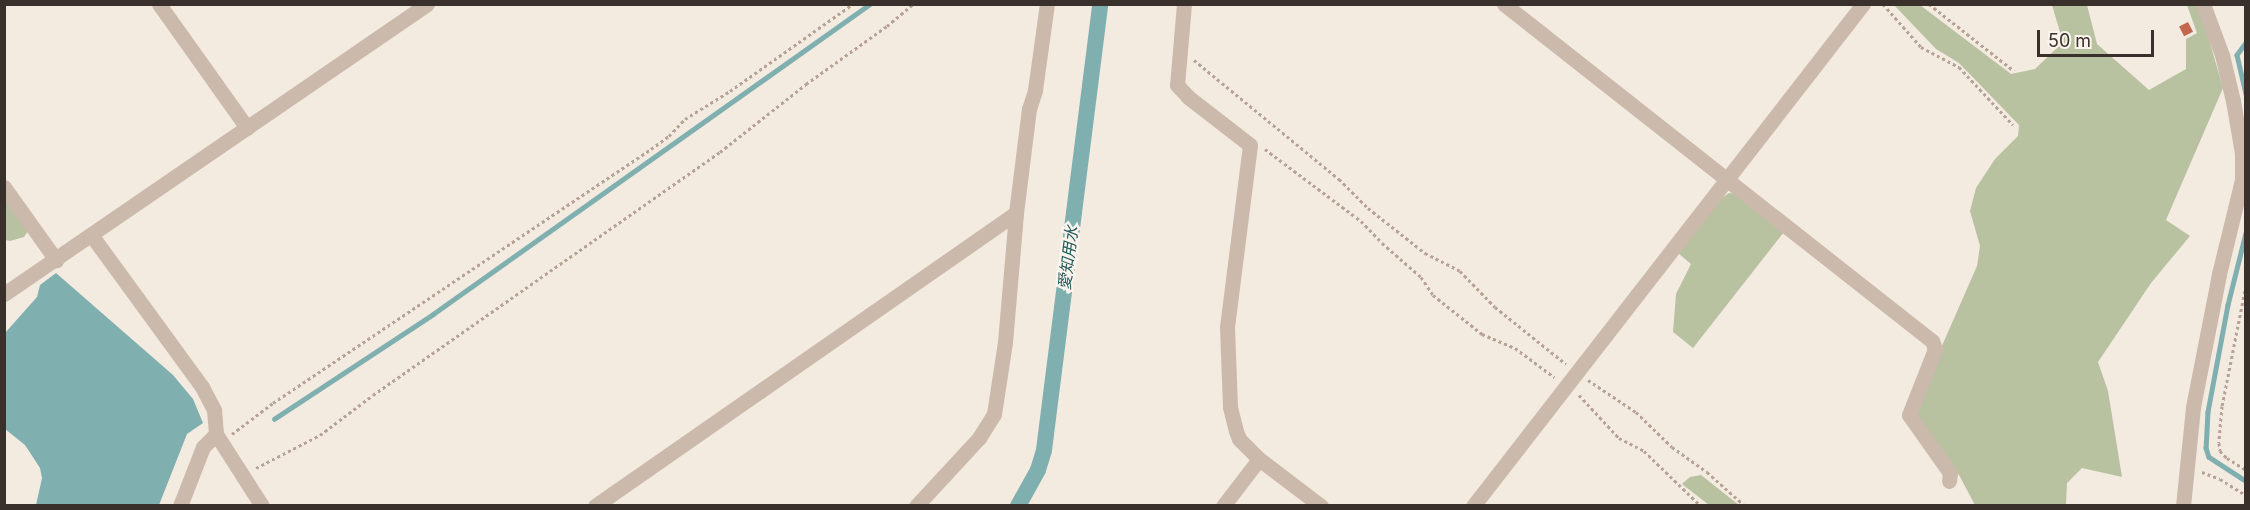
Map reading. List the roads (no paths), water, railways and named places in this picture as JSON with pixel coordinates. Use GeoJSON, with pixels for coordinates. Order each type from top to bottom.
{"type":"FeatureCollection","features":[{"type":"Feature","properties":{"kind":"street"},"geometry":{"type":"LineString","coordinates":[[159,4],[247,128]]}},
{"type":"Feature","properties":{"kind":"street"},"geometry":{"type":"LineString","coordinates":[[4,294],[92,236],[426,4]]}},
{"type":"Feature","properties":{"kind":"street"},"geometry":{"type":"LineString","coordinates":[[916,506],[979,438],[994,414],[1005,342],[1016,213],[1029,110],[1035,90],[1047,4]]}},
{"type":"Feature","properties":{"kind":"street"},"geometry":{"type":"LineString","coordinates":[[1184,4],[1176,82],[1179,90],[1250,145],[1227,328],[1230,407],[1239,439],[1259,459],[1321,506]]}},
{"type":"Feature","properties":{"kind":"street"},"geometry":{"type":"LineString","coordinates":[[1504,4],[1932,340],[1935,350],[1909,415],[1950,473],[1949,481]]}},
{"type":"Feature","properties":{"kind":"street"},"geometry":{"type":"LineString","coordinates":[[1473,506],[1863,4]]}},
{"type":"Feature","properties":{"kind":"street"},"geometry":{"type":"LineString","coordinates":[[2183,506],[2186,466],[2198,384],[2219,274],[2242,180],[2242,153],[2233,101],[2222,55],[2203,4]]}},
{"type":"Feature","properties":{"kind":"street"},"geometry":{"type":"LineString","coordinates":[[4,187],[56,260]]}},
{"type":"Feature","properties":{"kind":"street"},"geometry":{"type":"LineString","coordinates":[[595,506],[1016,213]]}},
{"type":"Feature","properties":{"kind":"street"},"geometry":{"type":"LineString","coordinates":[[92,236],[202,387],[214,410],[219,438],[240,475],[262,506]]}},
{"type":"Feature","properties":{"kind":"street"},"geometry":{"type":"LineString","coordinates":[[180,506],[203,447],[219,438]]}},
{"type":"Feature","properties":{"kind":"street"},"geometry":{"type":"LineString","coordinates":[[1223,506],[1259,459]]}},
{"type":"Feature","properties":{"kind":"water"},"geometry":{"type":"Polygon","coordinates":[[[56,273],[173,375],[193,399],[203,423],[187,434],[159,505],[36,505],[42,478],[40,468],[25,445],[5,429],[5,333],[37,297],[40,285],[56,273]]]}},
{"type":"Feature","properties":{"kind":"waterway"},"geometry":{"type":"LineString","coordinates":[[274,419],[433,314],[870,4]]}},
{"type":"Feature","properties":{"kind":"waterway","name":"愛知用水"},"geometry":{"type":"LineString","coordinates":[[1018,506],[1038,470],[1044,450],[1100,4]]}},
{"type":"Feature","properties":{"kind":"waterway"},"geometry":{"type":"LineString","coordinates":[[2246,43],[2237,55],[2246,94]]}},
{"type":"Feature","properties":{"kind":"waterway"},"geometry":{"type":"LineString","coordinates":[[2246,233],[2228,305],[2208,412],[2206,448],[2209,457],[2246,481]]}}]}
